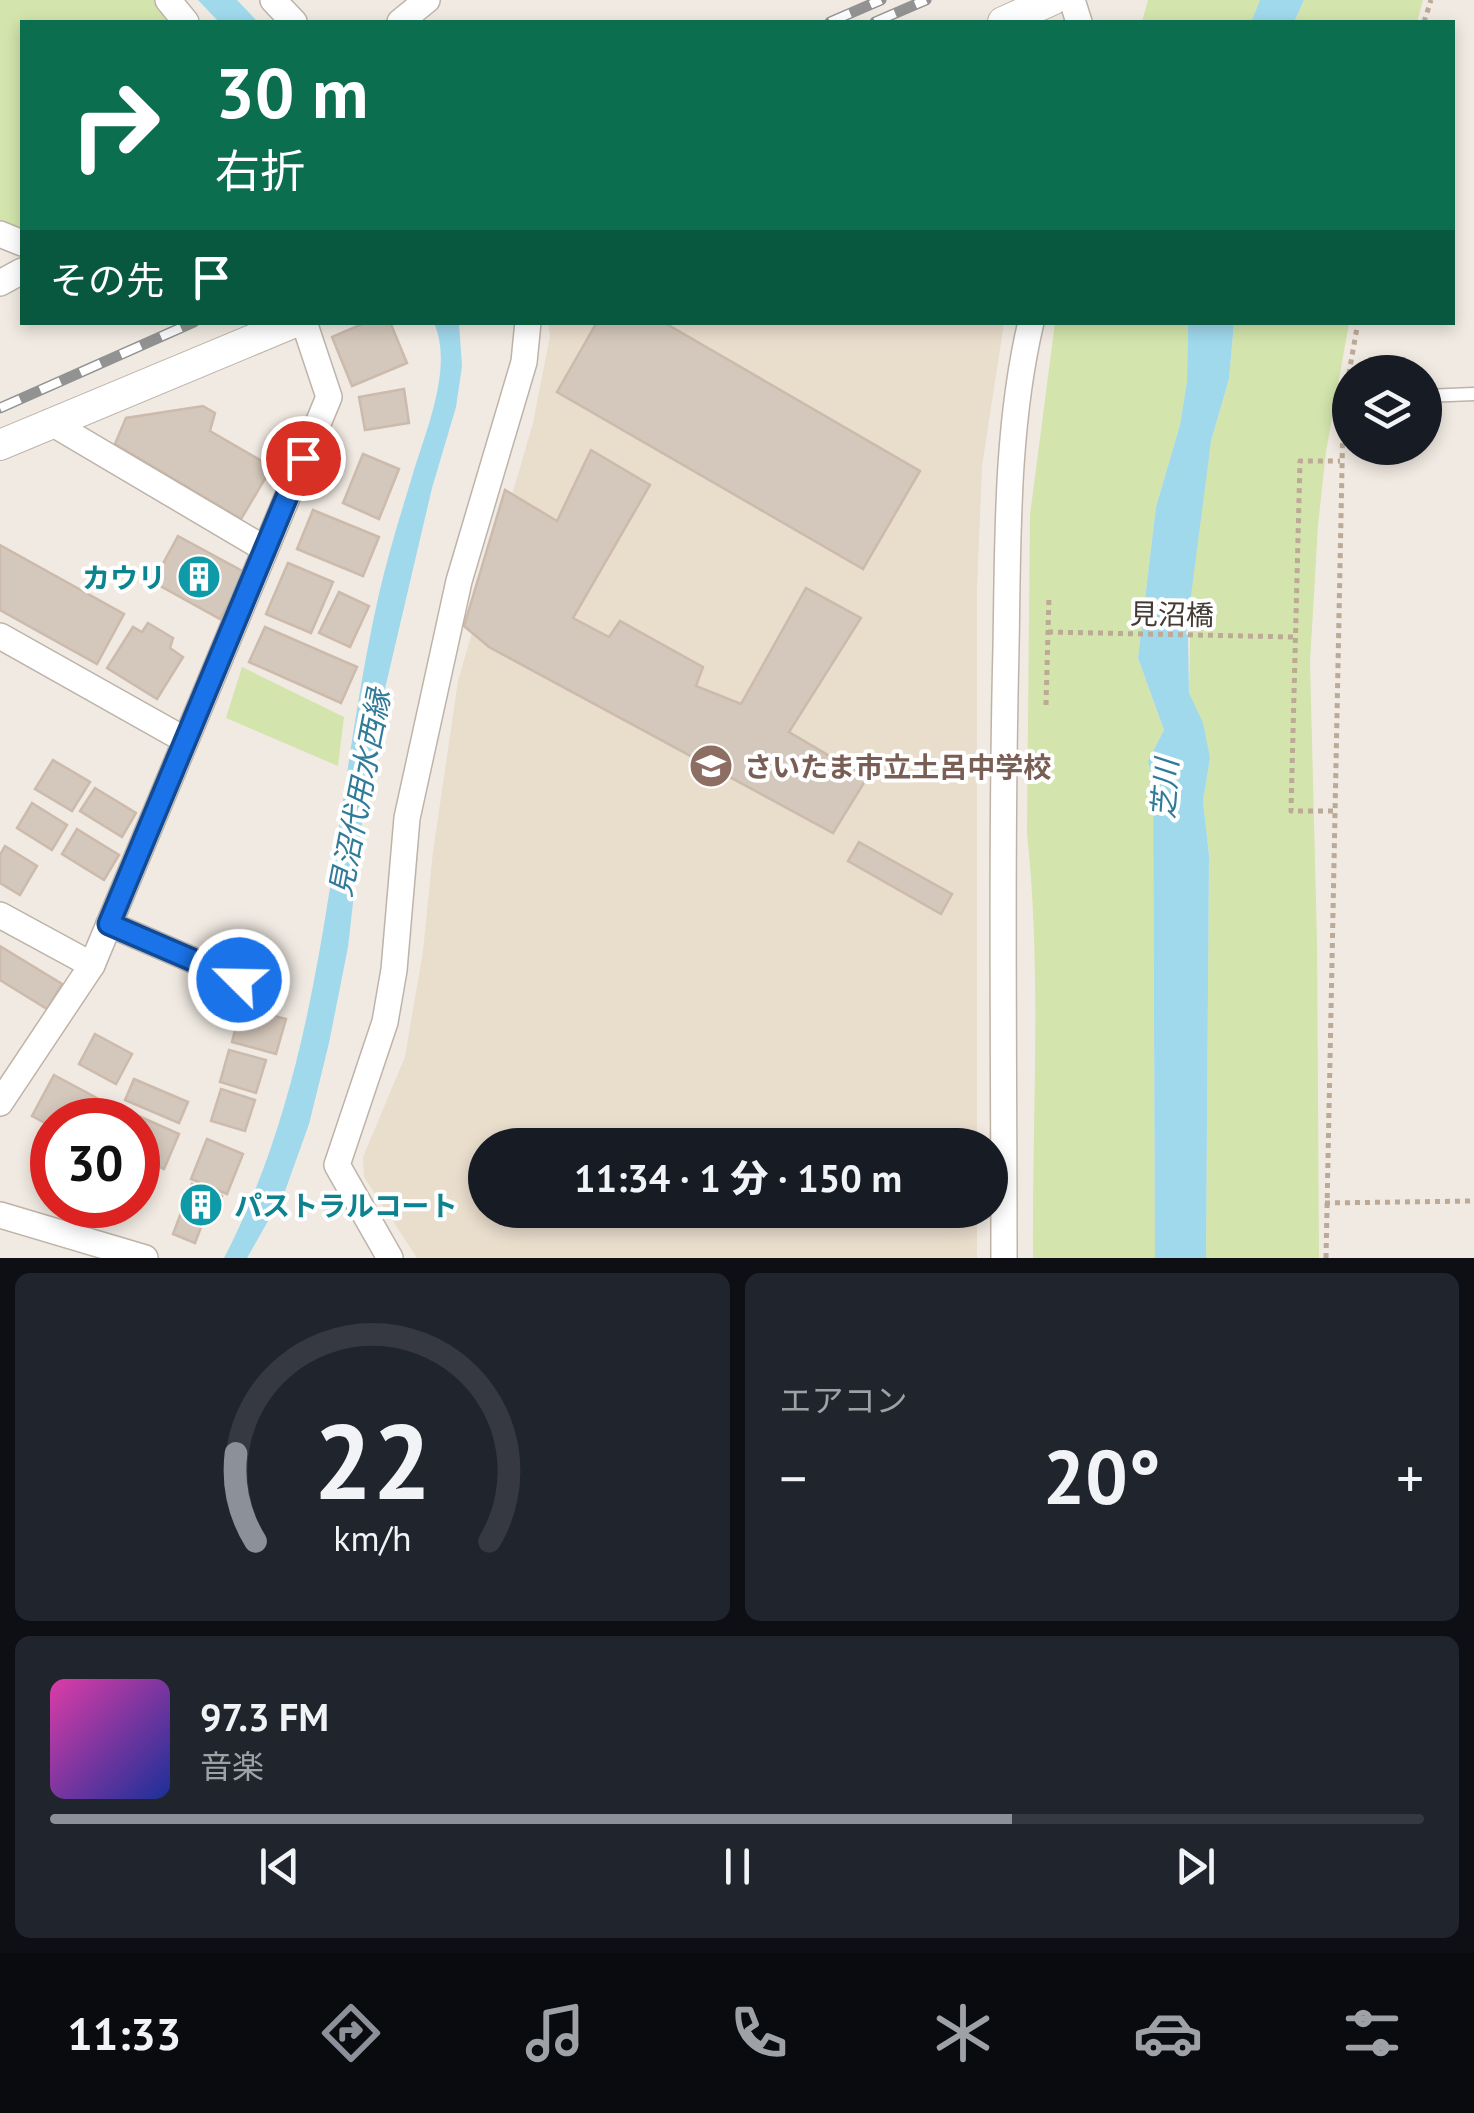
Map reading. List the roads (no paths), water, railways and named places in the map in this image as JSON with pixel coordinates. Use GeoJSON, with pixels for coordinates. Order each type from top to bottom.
{"type":"FeatureCollection","features":[{"type":"Feature","properties":{"kind":"street"},"geometry":{"type":"LineString","coordinates":[[168,0],[184,20]]}},
{"type":"Feature","properties":{"kind":"street"},"geometry":{"type":"LineString","coordinates":[[273,0],[292,20]]}},
{"type":"Feature","properties":{"kind":"street"},"geometry":{"type":"LineString","coordinates":[[402,20],[427,0]]}},
{"type":"Feature","properties":{"kind":"street"},"geometry":{"type":"LineString","coordinates":[[1007,20],[1052,0]]}},
{"type":"Feature","properties":{"kind":"street"},"geometry":{"type":"LineString","coordinates":[[0,445],[288,325]]}},
{"type":"Feature","properties":{"kind":"street"},"geometry":{"type":"LineString","coordinates":[[0,1102],[92,965],[329,397],[305,325]]}},
{"type":"Feature","properties":{"kind":"street"},"geometry":{"type":"LineString","coordinates":[[390,1258],[338,1165],[385,1022],[394,970],[407,818],[459,581],[524,362],[528,325]]}},
{"type":"Feature","properties":{"kind":"street"},"geometry":{"type":"LineString","coordinates":[[1004,1258],[1004,714],[1010,491],[1025,349],[1031,325]]}},
{"type":"Feature","properties":{"kind":"street"},"geometry":{"type":"LineString","coordinates":[[50,422],[266,549]]}},
{"type":"Feature","properties":{"kind":"street"},"geometry":{"type":"LineString","coordinates":[[0,636],[185,740]]}},
{"type":"Feature","properties":{"kind":"street"},"geometry":{"type":"LineString","coordinates":[[0,915],[92,965]]}},
{"type":"Feature","properties":{"kind":"street"},"geometry":{"type":"LineString","coordinates":[[109,924],[239,980]]}},
{"type":"Feature","properties":{"kind":"street"},"geometry":{"type":"LineString","coordinates":[[0,1215],[144,1258]]}},
{"type":"Feature","properties":{"kind":"lane"},"geometry":{"type":"LineString","coordinates":[[1442,395],[1474,394]]}},
{"type":"Feature","properties":{"kind":"water"},"geometry":{"type":"Polygon","coordinates":[[[198,0],[237,0],[256,20],[217,20],[198,0]]]}},
{"type":"Feature","properties":{"kind":"water"},"geometry":{"type":"Polygon","coordinates":[[[1260,0],[1304,0],[1295,20],[1252,20],[1260,0]]]}},
{"type":"Feature","properties":{"kind":"water","name":"見沼代用水西縁"},"geometry":{"type":"Polygon","coordinates":[[[435,325],[459,325],[462,366],[456,407],[432,488],[380,710],[348,947],[329,1043],[309,1124],[285,1191],[247,1258],[224,1258],[259,1179],[286,1099],[307,1016],[362,678],[379,594],[435,400],[441,360],[435,325]]]}},
{"type":"Feature","properties":{"kind":"water","name":"芝川"},"geometry":{"type":"Polygon","coordinates":[[[1188,325],[1234,325],[1229,379],[1211,441],[1186,634],[1189,693],[1203,723],[1210,758],[1203,801],[1209,855],[1206,1258],[1155,1258],[1153,779],[1148,761],[1164,730],[1138,658],[1156,507],[1180,425],[1187,381],[1188,325]]]}},
{"type":"Feature","properties":{"kind":"railway"},"geometry":{"type":"LineString","coordinates":[[835,20],[881,0]]}},
{"type":"Feature","properties":{"kind":"railway"},"geometry":{"type":"LineString","coordinates":[[880,20],[926,0]]}},
{"type":"Feature","properties":{"kind":"railway"},"geometry":{"type":"LineString","coordinates":[[0,408],[187,325]]}},
{"type":"Feature","properties":{"kind":"place","name":"カウリ"},"geometry":{"type":"Point","coordinates":[199,577]}},
{"type":"Feature","properties":{"kind":"place","name":"さいたま市立土呂中学校"},"geometry":{"type":"Point","coordinates":[711,766]}},
{"type":"Feature","properties":{"kind":"place","name":"パストラルコート"},"geometry":{"type":"Point","coordinates":[201,1205]}}]}
